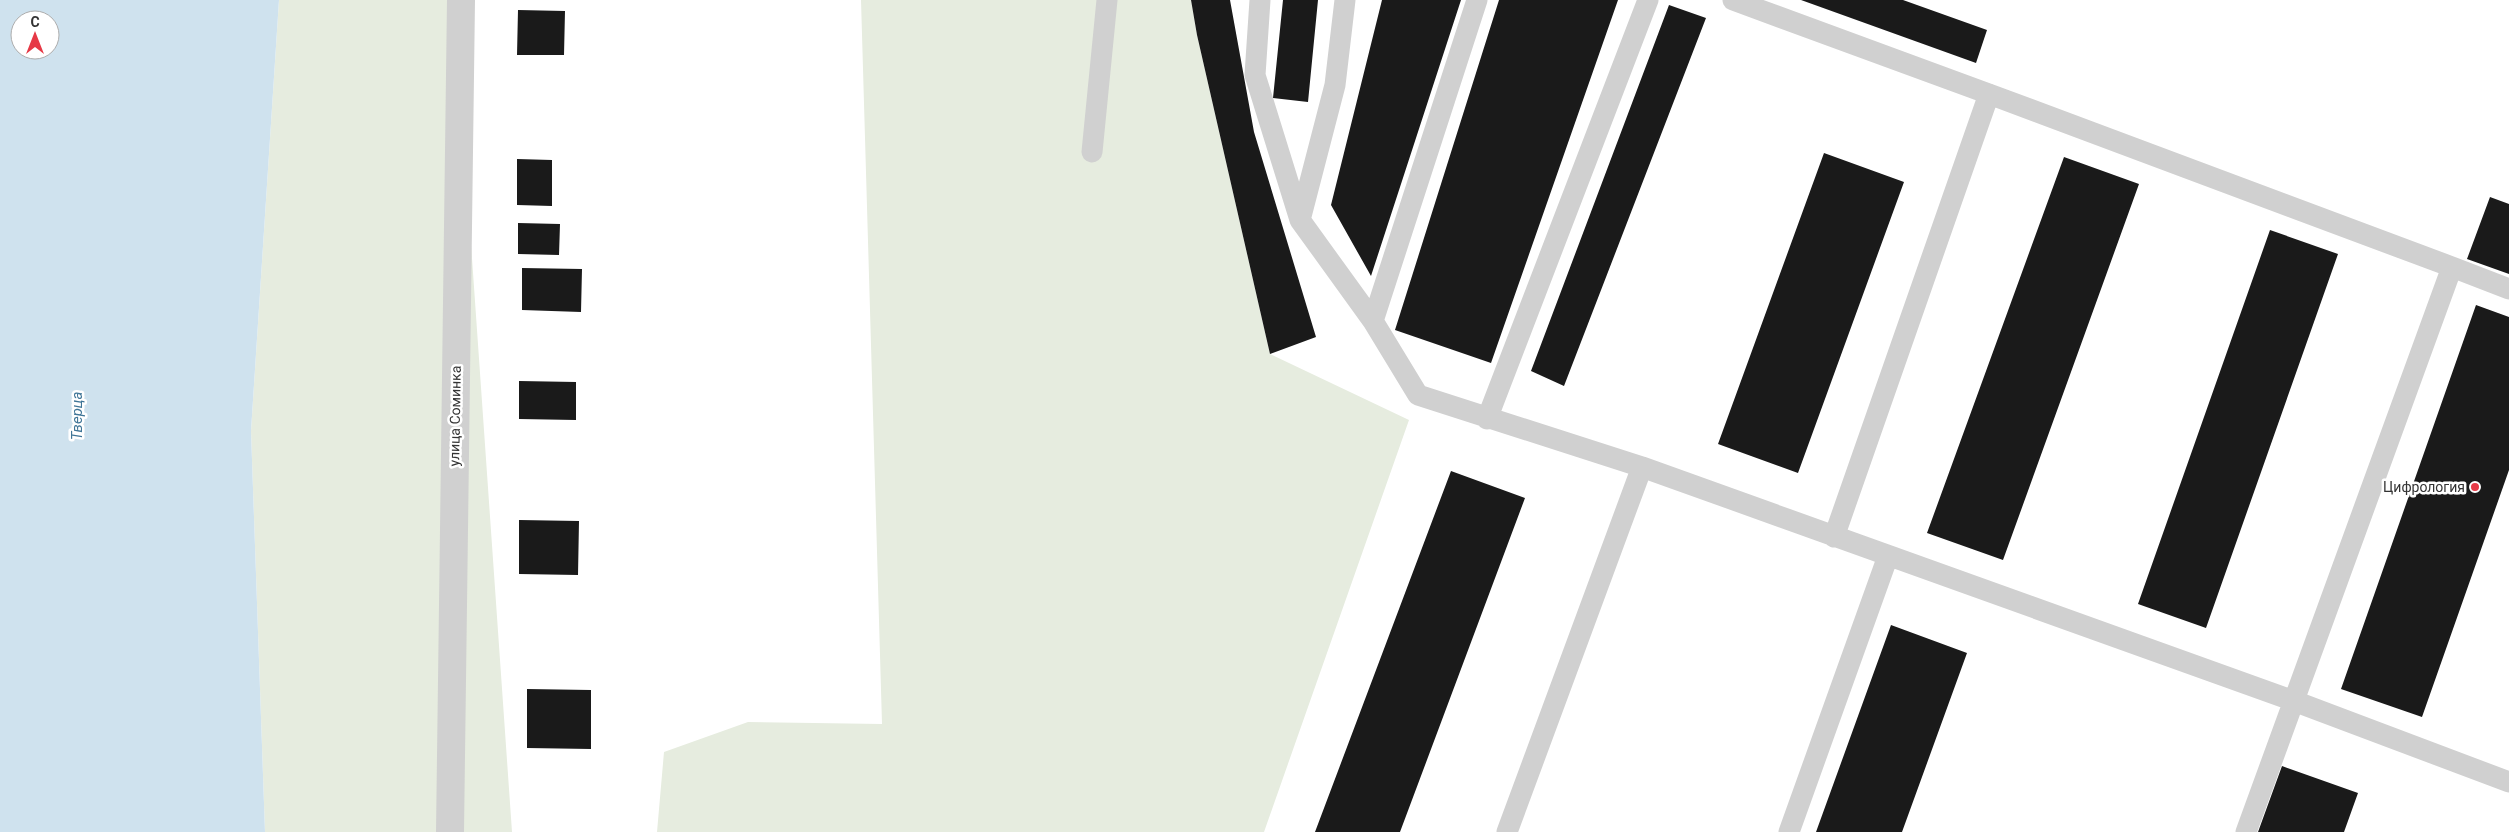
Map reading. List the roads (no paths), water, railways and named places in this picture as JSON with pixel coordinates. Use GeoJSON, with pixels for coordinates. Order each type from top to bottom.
{"type":"FeatureCollection","features":[{"type":"Feature","properties":{"kind":"street","name":"улица Соминка"},"geometry":{"type":"LineString","coordinates":[[450,832],[461,0]]}},
{"type":"Feature","properties":{"kind":"lane"},"geometry":{"type":"LineString","coordinates":[[1092,152],[1107,0]]}},
{"type":"Feature","properties":{"kind":"lane"},"geometry":{"type":"LineString","coordinates":[[1260,0],[1255,75],[1300,220],[1373,321],[1418,395],[1487,419],[1642,467],[2294,701],[2509,782]]}},
{"type":"Feature","properties":{"kind":"lane"},"geometry":{"type":"LineString","coordinates":[[1300,220],[1335,85],[1345,0]]}},
{"type":"Feature","properties":{"kind":"lane"},"geometry":{"type":"LineString","coordinates":[[1373,321],[1477,0]]}},
{"type":"Feature","properties":{"kind":"lane"},"geometry":{"type":"LineString","coordinates":[[1487,419],[1648,0]]}},
{"type":"Feature","properties":{"kind":"lane"},"geometry":{"type":"LineString","coordinates":[[1733,0],[2509,289]]}},
{"type":"Feature","properties":{"kind":"lane"},"geometry":{"type":"LineString","coordinates":[[1834,536],[1989,94]]}},
{"type":"Feature","properties":{"kind":"lane"},"geometry":{"type":"LineString","coordinates":[[2246,832],[2452,267]]}},
{"type":"Feature","properties":{"kind":"lane"},"geometry":{"type":"LineString","coordinates":[[1507,832],[1642,467]]}},
{"type":"Feature","properties":{"kind":"lane"},"geometry":{"type":"LineString","coordinates":[[1789,832],[1888,556]]}},
{"type":"Feature","properties":{"kind":"water","name":"Тверца"},"geometry":{"type":"Polygon","coordinates":[[[0,0],[279,0],[251,431],[265,832],[0,832],[0,0]]]}},
{"type":"Feature","properties":{"kind":"place","name":"Цифрология"},"geometry":{"type":"Point","coordinates":[2475,487]}}]}
